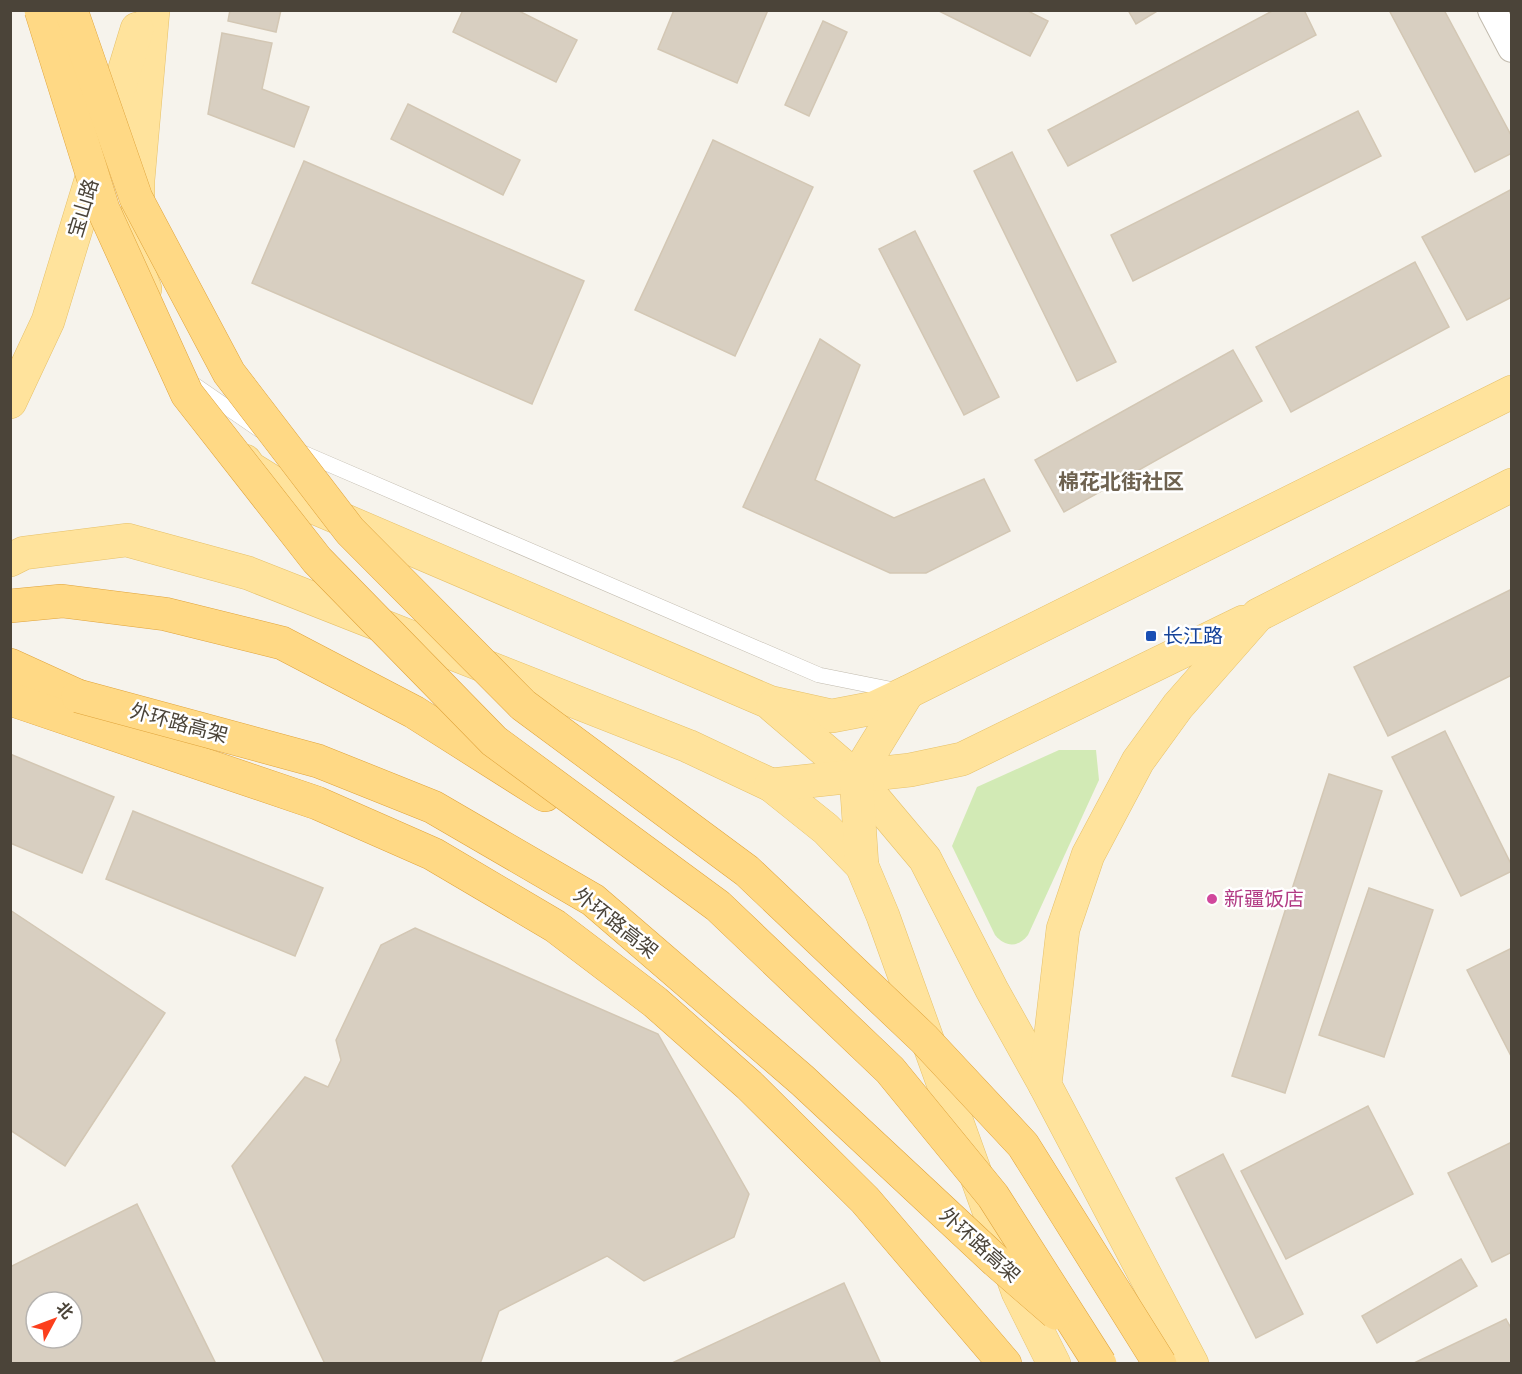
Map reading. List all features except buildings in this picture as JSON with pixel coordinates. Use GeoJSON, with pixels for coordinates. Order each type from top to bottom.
{"type":"FeatureCollection","features":[{"type":"Feature","properties":{"kind":"highway"},"geometry":{"type":"LineString","coordinates":[[41,10],[102,209],[187,394],[317,560],[494,741],[718,906],[890,1070],[993,1196],[1100,1364]]}},
{"type":"Feature","properties":{"kind":"highway"},"geometry":{"type":"LineString","coordinates":[[72,13],[136,198],[229,373],[350,531],[523,705],[747,871],[924,1039],[1023,1145],[1160,1364]]}},
{"type":"Feature","properties":{"kind":"highway"},"geometry":{"type":"LineString","coordinates":[[10,606],[62,601],[165,614],[282,643],[414,712],[718,906]]}},
{"type":"Feature","properties":{"kind":"highway","name":"外环路高架"},"geometry":{"type":"LineString","coordinates":[[10,665],[78,696],[318,761],[433,807],[593,900],[802,1080],[996,1261],[1113,1364]]}},
{"type":"Feature","properties":{"kind":"highway","name":"外环路高架"},"geometry":{"type":"LineString","coordinates":[[10,699],[316,803],[433,854],[555,926],[655,1002],[757,1094],[865,1200],[1005,1364]]}},
{"type":"Feature","properties":{"kind":"main road","name":"宝山路"},"geometry":{"type":"LineString","coordinates":[[10,402],[48,321],[143,10]]}},
{"type":"Feature","properties":{"kind":"main road"},"geometry":{"type":"LineString","coordinates":[[153,10],[138,180],[138,270],[174,371],[250,468],[311,506],[769,702],[832,716],[874,708],[1512,392]]}},
{"type":"Feature","properties":{"kind":"main road"},"geometry":{"type":"LineString","coordinates":[[771,785],[910,770],[962,759],[1257,615],[1511,486]]}},
{"type":"Feature","properties":{"kind":"main road"},"geometry":{"type":"LineString","coordinates":[[10,560],[24,553],[128,540],[248,573],[688,746],[771,785],[826,829],[862,866]]}},
{"type":"Feature","properties":{"kind":"main road"},"geometry":{"type":"LineString","coordinates":[[1045,1085],[1064,929],[1088,855],[1138,761],[1178,705],[1257,615]]}},
{"type":"Feature","properties":{"kind":"main road"},"geometry":{"type":"LineString","coordinates":[[908,692],[856,777],[862,866],[883,916],[1018,1292],[1054,1364]]}},
{"type":"Feature","properties":{"kind":"main road"},"geometry":{"type":"LineString","coordinates":[[769,702],[856,777],[925,859],[992,990],[1045,1085],[1192,1364]]}},
{"type":"Feature","properties":{"kind":"street"},"geometry":{"type":"LineString","coordinates":[[1492,10],[1512,48]]}},
{"type":"Feature","properties":{"kind":"lane"},"geometry":{"type":"LineString","coordinates":[[174,371],[278,442],[819,675],[908,692]]}},
{"type":"Feature","properties":{"kind":"green space"},"geometry":{"type":"Polygon","coordinates":[[[1059,750],[1096,750],[1099,780],[1028,935],[1016,944],[1007,944],[995,935],[952,846],[977,787],[1059,750]]]}},
{"type":"Feature","properties":{"kind":"place","name":"长江路"},"geometry":{"type":"Point","coordinates":[1151,636]}},
{"type":"Feature","properties":{"kind":"place","name":"新疆饭店"},"geometry":{"type":"Point","coordinates":[1212,899]}},
{"type":"Feature","properties":{"kind":"district","name":"棉花北街社区"},"geometry":{"type":"Point","coordinates":[1121,482]}}]}
